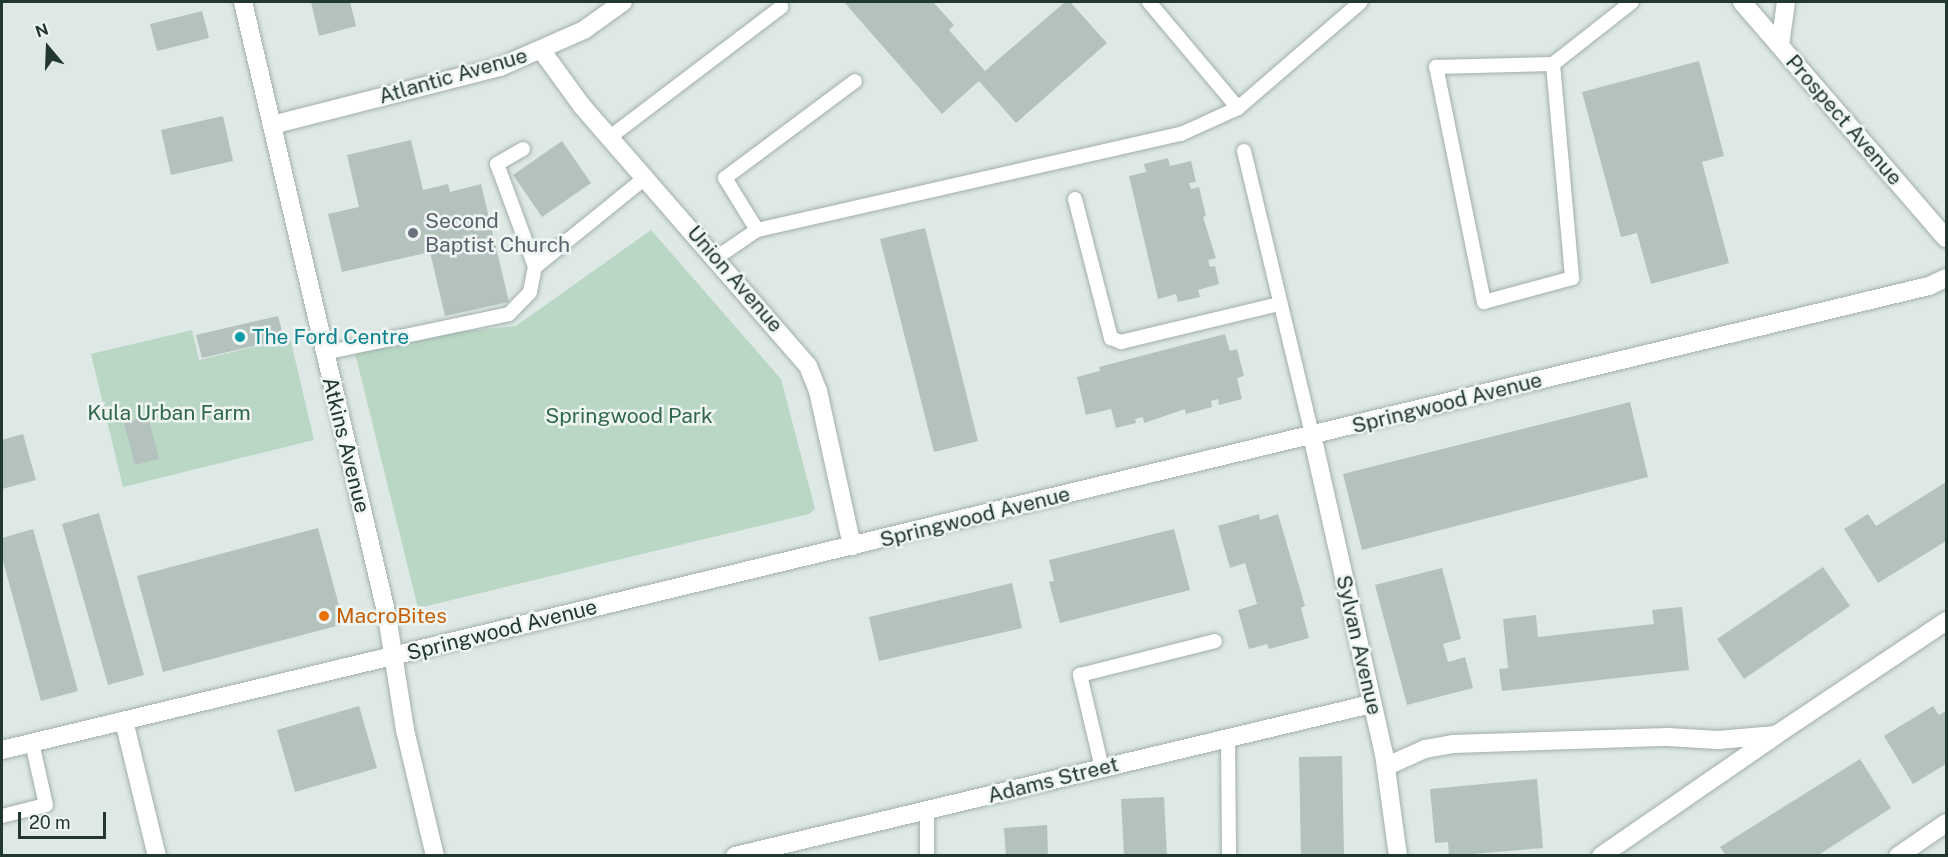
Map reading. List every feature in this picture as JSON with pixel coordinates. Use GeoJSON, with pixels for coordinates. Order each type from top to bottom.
{"type":"FeatureCollection","features":[{"type":"Feature","properties":{"kind":"street","name":"Atkins Avenue"},"geometry":{"type":"LineString","coordinates":[[243,2],[394,656],[405,729],[435,855]]}},
{"type":"Feature","properties":{"kind":"street","name":"Atlantic Avenue"},"geometry":{"type":"LineString","coordinates":[[272,125],[500,67],[542,51],[584,30],[623,2]]}},
{"type":"Feature","properties":{"kind":"street","name":"Prospect Avenue"},"geometry":{"type":"LineString","coordinates":[[1742,2],[1947,238]]}},
{"type":"Feature","properties":{"kind":"street"},"geometry":{"type":"LineString","coordinates":[[1780,45],[1786,2]]}},
{"type":"Feature","properties":{"kind":"street","name":"Union Avenue"},"geometry":{"type":"LineString","coordinates":[[542,51],[610,137],[808,366],[818,391],[852,546]]}},
{"type":"Feature","properties":{"kind":"street","name":"Springwood Avenue"},"geometry":{"type":"LineString","coordinates":[[2,750],[1929,286],[1947,278]]}},
{"type":"Feature","properties":{"kind":"street","name":"Sylvan Avenue"},"geometry":{"type":"LineString","coordinates":[[1312,435],[1371,704],[1387,766],[1398,855]]}},
{"type":"Feature","properties":{"kind":"street"},"geometry":{"type":"LineString","coordinates":[[1600,855],[1947,621]]}},
{"type":"Feature","properties":{"kind":"street","name":"Adams Street"},"geometry":{"type":"LineString","coordinates":[[735,855],[1371,704]]}},
{"type":"Feature","properties":{"kind":"street"},"geometry":{"type":"LineString","coordinates":[[124,721],[157,855]]}},
{"type":"Feature","properties":{"kind":"street"},"geometry":{"type":"LineString","coordinates":[[1387,766],[1425,749],[1453,744],[1668,737],[1718,740],[1776,735]]}},
{"type":"Feature","properties":{"kind":"street"},"geometry":{"type":"LineString","coordinates":[[1898,855],[1947,822]]}},
{"type":"Feature","properties":{"kind":"lane"},"geometry":{"type":"LineString","coordinates":[[1149,2],[1238,108]]}},
{"type":"Feature","properties":{"kind":"lane"},"geometry":{"type":"LineString","coordinates":[[716,258],[757,230],[1132,148],[1180,134],[1238,108],[1361,2]]}},
{"type":"Feature","properties":{"kind":"lane"},"geometry":{"type":"LineString","coordinates":[[1553,64],[1572,278],[1484,302],[1436,67],[1553,64],[1632,2]]}},
{"type":"Feature","properties":{"kind":"lane"},"geometry":{"type":"LineString","coordinates":[[610,137],[782,7]]}},
{"type":"Feature","properties":{"kind":"lane"},"geometry":{"type":"LineString","coordinates":[[757,230],[724,178],[855,81]]}},
{"type":"Feature","properties":{"kind":"lane"},"geometry":{"type":"LineString","coordinates":[[324,353],[509,314],[530,292],[535,267],[497,164],[523,149]]}},
{"type":"Feature","properties":{"kind":"lane"},"geometry":{"type":"LineString","coordinates":[[1244,151],[1312,435]]}},
{"type":"Feature","properties":{"kind":"lane"},"geometry":{"type":"LineString","coordinates":[[535,267],[645,178]]}},
{"type":"Feature","properties":{"kind":"lane"},"geometry":{"type":"LineString","coordinates":[[1075,199],[1111,338],[1121,342],[1279,304]]}},
{"type":"Feature","properties":{"kind":"lane"},"geometry":{"type":"LineString","coordinates":[[1101,768],[1080,675],[1215,641]]}},
{"type":"Feature","properties":{"kind":"lane"},"geometry":{"type":"LineString","coordinates":[[1228,738],[1229,855]]}},
{"type":"Feature","properties":{"kind":"lane"},"geometry":{"type":"LineString","coordinates":[[2,816],[46,804],[32,743]]}},
{"type":"Feature","properties":{"kind":"lane"},"geometry":{"type":"LineString","coordinates":[[927,811],[927,855]]}},
{"type":"Feature","properties":{"kind":"green space","name":"Springwood Park"},"geometry":{"type":"Polygon","coordinates":[[[651,230],[781,379],[815,509],[809,514],[418,608],[355,353],[448,333],[516,326],[651,230]]]}},
{"type":"Feature","properties":{"kind":"green space","name":"Kula Urban Farm"},"geometry":{"type":"Polygon","coordinates":[[[192,330],[199,360],[290,338],[314,440],[123,487],[91,354],[192,330]]]}},
{"type":"Feature","properties":{"kind":"building"},"geometry":{"type":"Polygon","coordinates":[[[311,2],[350,2],[356,26],[319,36],[311,2]]]}},
{"type":"Feature","properties":{"kind":"building"},"geometry":{"type":"Polygon","coordinates":[[[844,2],[933,2],[954,25],[949,30],[985,71],[1065,2],[1070,2],[1107,43],[1016,123],[979,81],[942,114],[844,2]]]}},
{"type":"Feature","properties":{"kind":"building"},"geometry":{"type":"Polygon","coordinates":[[[202,11],[209,38],[157,51],[150,24],[202,11]]]}},
{"type":"Feature","properties":{"kind":"building"},"geometry":{"type":"Polygon","coordinates":[[[1699,61],[1724,156],[1702,162],[1729,263],[1651,284],[1637,233],[1621,237],[1582,92],[1699,61]]]}},
{"type":"Feature","properties":{"kind":"building"},"geometry":{"type":"Polygon","coordinates":[[[223,116],[233,161],[171,175],[161,130],[223,116]]]}},
{"type":"Feature","properties":{"kind":"building","name":"Second Baptist Church"},"geometry":{"type":"Polygon","coordinates":[[[411,140],[423,190],[448,184],[450,192],[481,184],[509,302],[445,316],[430,252],[342,272],[328,214],[359,207],[347,155],[411,140]]]}},
{"type":"Feature","properties":{"kind":"building"},"geometry":{"type":"Polygon","coordinates":[[[562,141],[591,183],[542,217],[513,175],[562,141]]]}},
{"type":"Feature","properties":{"kind":"building"},"geometry":{"type":"Polygon","coordinates":[[[1168,158],[1170,166],[1191,161],[1196,182],[1189,183],[1191,189],[1199,187],[1206,216],[1203,217],[1216,258],[1208,260],[1210,267],[1215,266],[1219,284],[1198,290],[1200,297],[1178,302],[1176,294],[1158,299],[1129,176],[1146,172],[1144,164],[1168,158]]]}},
{"type":"Feature","properties":{"kind":"building"},"geometry":{"type":"Polygon","coordinates":[[[925,228],[978,441],[934,452],[880,239],[925,228]]]}},
{"type":"Feature","properties":{"kind":"building","name":"The Ford Centre"},"geometry":{"type":"Polygon","coordinates":[[[278,316],[284,339],[202,358],[196,335],[278,316]]]}},
{"type":"Feature","properties":{"kind":"building"},"geometry":{"type":"Polygon","coordinates":[[[1225,334],[1230,351],[1237,349],[1244,376],[1237,378],[1242,399],[1219,405],[1218,399],[1211,401],[1212,407],[1186,414],[1185,409],[1144,423],[1143,417],[1135,419],[1136,423],[1116,428],[1111,409],[1086,415],[1077,377],[1100,371],[1099,367],[1225,334]]]}},
{"type":"Feature","properties":{"kind":"building"},"geometry":{"type":"Polygon","coordinates":[[[1630,402],[1648,477],[1362,550],[1343,474],[1630,402]]]}},
{"type":"Feature","properties":{"kind":"building"},"geometry":{"type":"Polygon","coordinates":[[[148,416],[159,459],[135,465],[124,423],[148,416]]]}},
{"type":"Feature","properties":{"kind":"building"},"geometry":{"type":"Polygon","coordinates":[[[23,434],[36,480],[2,489],[2,440],[23,434]]]}},
{"type":"Feature","properties":{"kind":"building"},"geometry":{"type":"Polygon","coordinates":[[[1946,482],[1946,541],[1878,583],[1844,529],[1868,514],[1876,526],[1946,482]]]}},
{"type":"Feature","properties":{"kind":"building"},"geometry":{"type":"Polygon","coordinates":[[[99,513],[144,675],[108,685],[62,524],[99,513]]]}},
{"type":"Feature","properties":{"kind":"building"},"geometry":{"type":"Polygon","coordinates":[[[1259,514],[1260,520],[1278,514],[1305,606],[1301,608],[1309,638],[1269,649],[1267,644],[1249,649],[1238,610],[1257,604],[1245,563],[1230,568],[1218,526],[1259,514]]]}},
{"type":"Feature","properties":{"kind":"building"},"geometry":{"type":"Polygon","coordinates":[[[318,528],[344,624],[163,672],[137,576],[318,528]]]}},
{"type":"Feature","properties":{"kind":"building"},"geometry":{"type":"Polygon","coordinates":[[[33,529],[78,691],[41,701],[2,557],[2,538],[33,529]]]}},
{"type":"Feature","properties":{"kind":"building"},"geometry":{"type":"Polygon","coordinates":[[[1174,529],[1190,590],[1060,623],[1049,582],[1054,581],[1049,560],[1174,529]]]}},
{"type":"Feature","properties":{"kind":"building"},"geometry":{"type":"Polygon","coordinates":[[[1823,567],[1850,606],[1744,679],[1717,639],[1823,567]]]}},
{"type":"Feature","properties":{"kind":"building"},"geometry":{"type":"Polygon","coordinates":[[[1442,568],[1461,639],[1443,644],[1448,662],[1465,657],[1473,688],[1407,705],[1375,585],[1442,568]]]}},
{"type":"Feature","properties":{"kind":"building"},"geometry":{"type":"Polygon","coordinates":[[[1012,583],[1022,628],[879,661],[869,617],[1012,583]]]}},
{"type":"Feature","properties":{"kind":"building"},"geometry":{"type":"Polygon","coordinates":[[[1682,607],[1689,670],[1502,691],[1499,669],[1508,668],[1503,619],[1536,615],[1538,637],[1654,624],[1652,610],[1682,607]]]}},
{"type":"Feature","properties":{"kind":"building"},"geometry":{"type":"Polygon","coordinates":[[[359,706],[377,768],[295,792],[277,730],[359,706]]]}},
{"type":"Feature","properties":{"kind":"building"},"geometry":{"type":"Polygon","coordinates":[[[1933,706],[1939,715],[1946,711],[1946,764],[1913,784],[1884,736],[1933,706]]]}},
{"type":"Feature","properties":{"kind":"building"},"geometry":{"type":"Polygon","coordinates":[[[1342,756],[1344,856],[1301,856],[1299,757],[1342,756]]]}},
{"type":"Feature","properties":{"kind":"building"},"geometry":{"type":"Polygon","coordinates":[[[1860,759],[1891,808],[1817,856],[1726,856],[1720,847],[1860,759]]]}},
{"type":"Feature","properties":{"kind":"building"},"geometry":{"type":"Polygon","coordinates":[[[1537,779],[1543,848],[1449,856],[1448,842],[1435,843],[1430,789],[1537,779]]]}},
{"type":"Feature","properties":{"kind":"building"},"geometry":{"type":"Polygon","coordinates":[[[1164,797],[1167,856],[1124,856],[1121,799],[1164,797]]]}},
{"type":"Feature","properties":{"kind":"building"},"geometry":{"type":"Polygon","coordinates":[[[1047,825],[1048,856],[1006,856],[1004,828],[1047,825]]]}},
{"type":"Feature","properties":{"kind":"place","name":"Second Baptist Church"},"geometry":{"type":"Point","coordinates":[413,233]}},
{"type":"Feature","properties":{"kind":"place","name":"The Ford Centre"},"geometry":{"type":"Point","coordinates":[240,337]}},
{"type":"Feature","properties":{"kind":"place","name":"MacroBites"},"geometry":{"type":"Point","coordinates":[324,616]}}]}
